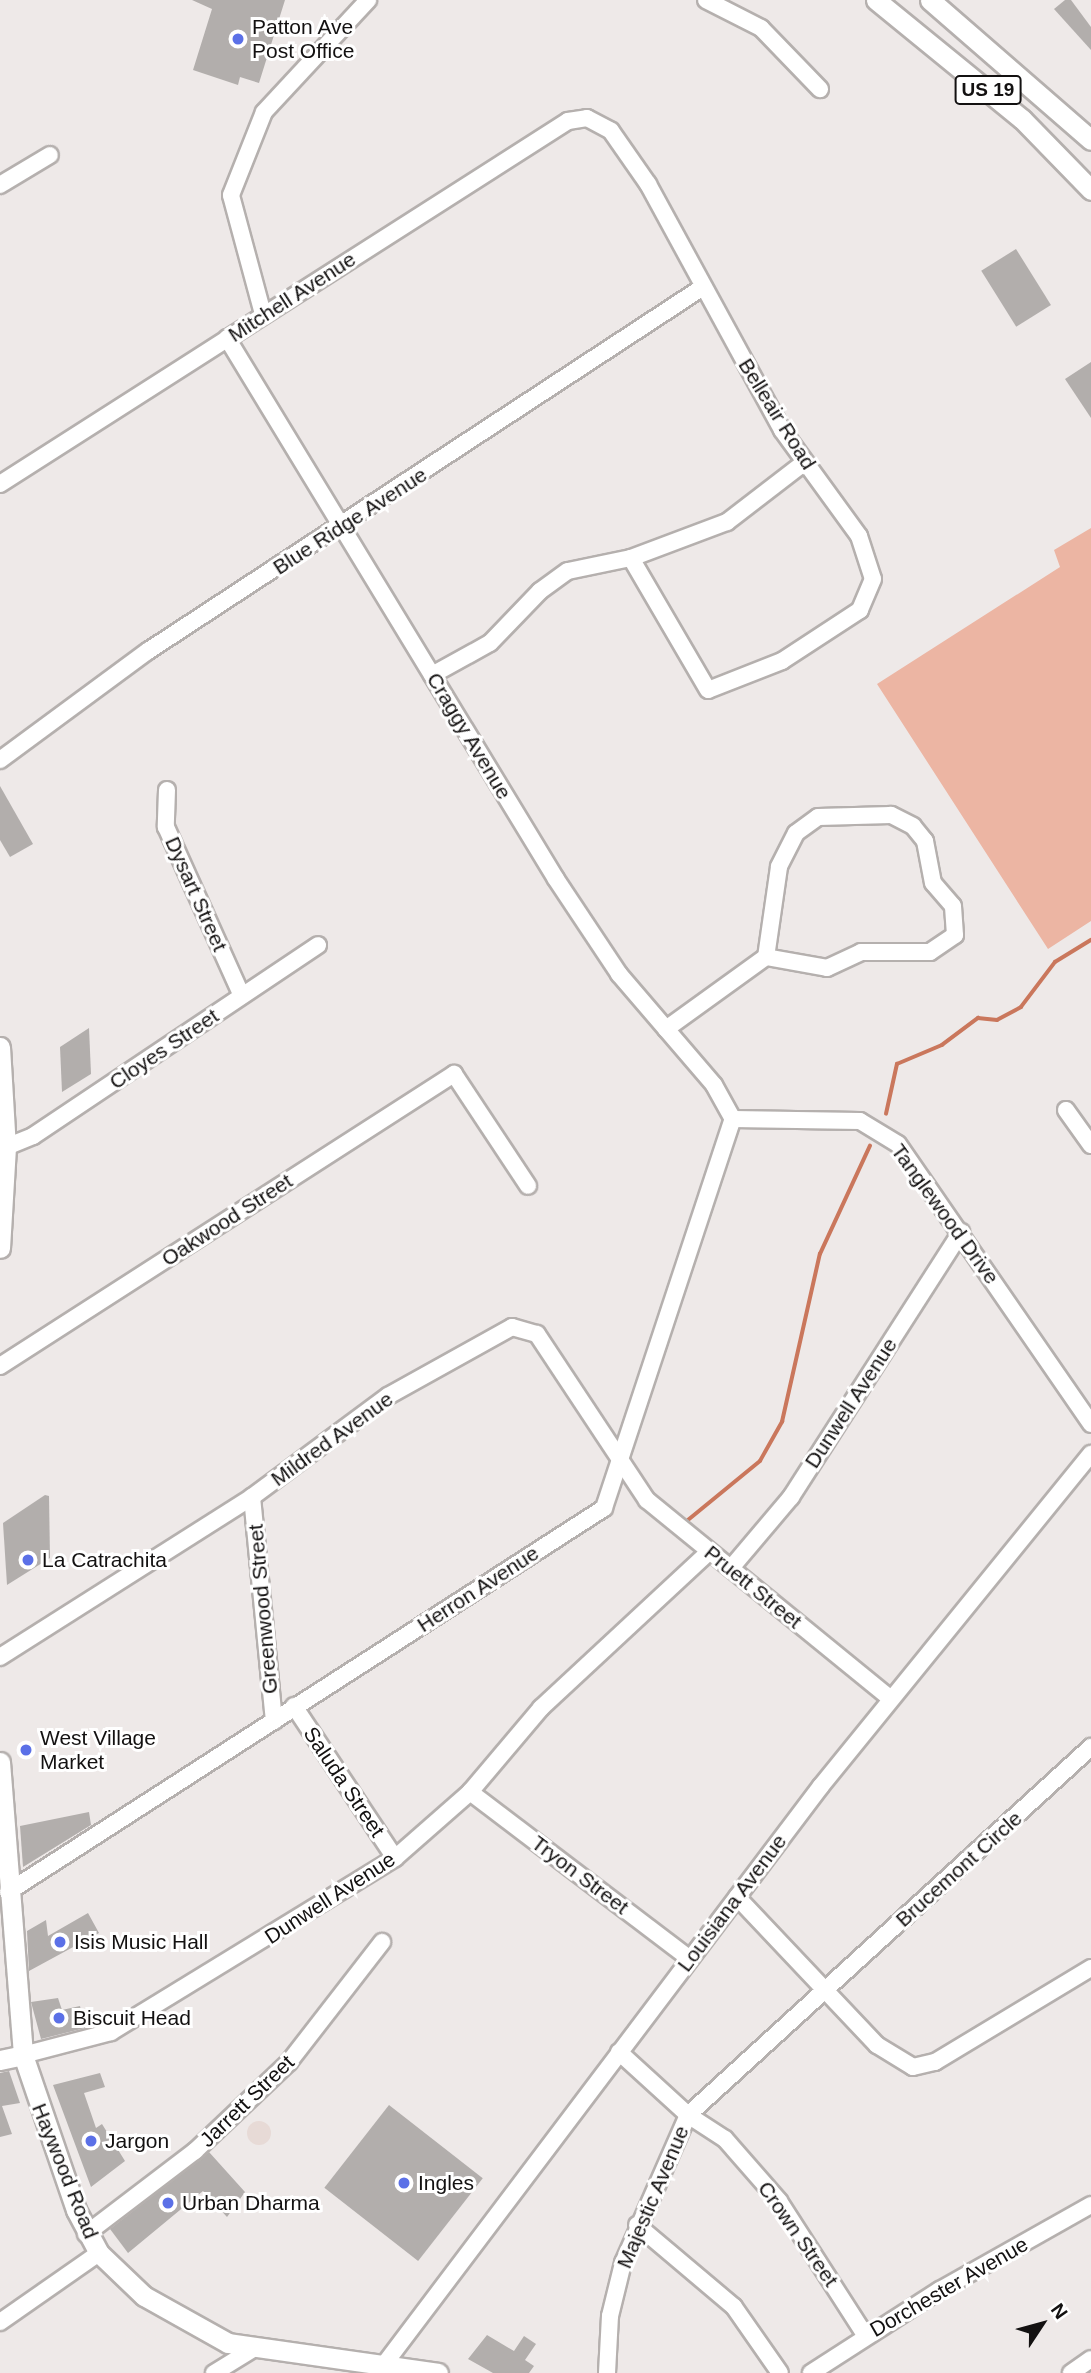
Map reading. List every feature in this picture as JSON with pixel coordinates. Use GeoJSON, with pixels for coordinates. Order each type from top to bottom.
{"type":"FeatureCollection","features":[{"type":"Feature","properties":{"kind":"main road","name":"US 19"},"geometry":{"type":"LineString","coordinates":[[876,0],[1022,119],[1091,191]]}},
{"type":"Feature","properties":{"kind":"main road","name":"US 19"},"geometry":{"type":"LineString","coordinates":[[930,0],[1091,140]]}},
{"type":"Feature","properties":{"kind":"main road"},"geometry":{"type":"LineString","coordinates":[[0,1047],[6,1147],[0,1248]]}},
{"type":"Feature","properties":{"kind":"main road","name":"Haywood Road"},"geometry":{"type":"LineString","coordinates":[[0,1762],[8,1892],[23,2055],[86,2234],[99,2253],[144,2296],[218,2338],[253,2349],[386,2362],[438,2373]]}},
{"type":"Feature","properties":{"kind":"main road"},"geometry":{"type":"LineString","coordinates":[[0,2060],[23,2055]]}},
{"type":"Feature","properties":{"kind":"street"},"geometry":{"type":"LineString","coordinates":[[263,314],[231,195],[264,112],[368,0]]}},
{"type":"Feature","properties":{"kind":"street"},"geometry":{"type":"LineString","coordinates":[[706,0],[761,28],[820,89]]}},
{"type":"Feature","properties":{"kind":"street","name":"Mitchell Avenue"},"geometry":{"type":"LineString","coordinates":[[0,484],[568,121],[587,118]]}},
{"type":"Feature","properties":{"kind":"street","name":"Belleair Road"},"geometry":{"type":"LineString","coordinates":[[587,118],[611,131],[648,184],[703,287],[805,462],[859,536],[873,579],[860,610],[782,662],[708,690],[631,558]]}},
{"type":"Feature","properties":{"kind":"street"},"geometry":{"type":"LineString","coordinates":[[0,186],[51,155]]}},
{"type":"Feature","properties":{"kind":"street","name":"Blue Ridge Avenue"},"geometry":{"type":"LineString","coordinates":[[0,760],[148,651],[343,526],[703,287]]}},
{"type":"Feature","properties":{"kind":"street","name":"Craggy Avenue"},"geometry":{"type":"LineString","coordinates":[[227,338],[563,889],[619,974],[714,1085],[733,1119]]}},
{"type":"Feature","properties":{"kind":"street"},"geometry":{"type":"LineString","coordinates":[[432,675],[490,643],[540,591],[568,571],[631,558],[727,522],[805,462]]}},
{"type":"Feature","properties":{"kind":"street","name":"Dysart Street"},"geometry":{"type":"LineString","coordinates":[[167,789],[166,827],[242,996]]}},
{"type":"Feature","properties":{"kind":"street"},"geometry":{"type":"LineString","coordinates":[[666,1029],[766,957],[827,968],[861,952],[930,952],[954,935],[953,906],[933,883],[925,841],[913,826],[891,815],[818,817],[796,833],[779,867],[766,957]]}},
{"type":"Feature","properties":{"kind":"street","name":"Cloyes Street"},"geometry":{"type":"LineString","coordinates":[[6,1147],[33,1136],[318,945]]}},
{"type":"Feature","properties":{"kind":"street","name":"Oakwood Street"},"geometry":{"type":"LineString","coordinates":[[0,1366],[454,1074],[528,1186]]}},
{"type":"Feature","properties":{"kind":"street"},"geometry":{"type":"LineString","coordinates":[[1066,1110],[1091,1145]]}},
{"type":"Feature","properties":{"kind":"street","name":"Tanglewood Drive"},"geometry":{"type":"LineString","coordinates":[[733,1119],[860,1121],[898,1144],[961,1231],[1091,1424]]}},
{"type":"Feature","properties":{"kind":"street","name":"Herron Avenue"},"geometry":{"type":"LineString","coordinates":[[8,1892],[604,1508],[621,1469],[733,1119]]}},
{"type":"Feature","properties":{"kind":"street","name":"Dunwell Avenue"},"geometry":{"type":"LineString","coordinates":[[731,1568],[791,1497],[961,1231]]}},
{"type":"Feature","properties":{"kind":"street","name":"Mildred Avenue"},"geometry":{"type":"LineString","coordinates":[[0,1657],[252,1497],[388,1396],[512,1327],[537,1334],[621,1469]]}},
{"type":"Feature","properties":{"kind":"street","name":"Louisiana Avenue"},"geometry":{"type":"LineString","coordinates":[[386,2362],[689,1958],[890,1698],[1091,1454]]}},
{"type":"Feature","properties":{"kind":"street","name":"Pruett Street"},"geometry":{"type":"LineString","coordinates":[[621,1469],[647,1500],[890,1698]]}},
{"type":"Feature","properties":{"kind":"street","name":"Greenwood Street"},"geometry":{"type":"LineString","coordinates":[[252,1497],[274,1721]]}},
{"type":"Feature","properties":{"kind":"street","name":"Dunwell Avenue"},"geometry":{"type":"LineString","coordinates":[[23,2055],[111,2032],[395,1858],[470,1792],[541,1708],[709,1552]]}},
{"type":"Feature","properties":{"kind":"street","name":"Saluda Street"},"geometry":{"type":"LineString","coordinates":[[294,1706],[395,1858]]}},
{"type":"Feature","properties":{"kind":"street","name":"Brucemont Circle"},"geometry":{"type":"LineString","coordinates":[[688,2115],[1091,1747]]}},
{"type":"Feature","properties":{"kind":"street","name":"Tryon Street"},"geometry":{"type":"LineString","coordinates":[[470,1792],[689,1958]]}},
{"type":"Feature","properties":{"kind":"street"},"geometry":{"type":"LineString","coordinates":[[737,1897],[877,2045],[913,2067],[935,2062],[1091,1968]]}},
{"type":"Feature","properties":{"kind":"street","name":"Jarrett Street"},"geometry":{"type":"LineString","coordinates":[[86,2234],[195,2151],[289,2062],[382,1942]]}},
{"type":"Feature","properties":{"kind":"street","name":"Majestic Avenue"},"geometry":{"type":"LineString","coordinates":[[607,2373],[612,2306],[638,2225],[688,2115],[619,2052]]}},
{"type":"Feature","properties":{"kind":"street","name":"Crown Street"},"geometry":{"type":"LineString","coordinates":[[688,2115],[725,2140],[779,2201],[865,2335]]}},
{"type":"Feature","properties":{"kind":"street","name":"Dorchester Avenue"},"geometry":{"type":"LineString","coordinates":[[811,2373],[865,2335],[1083,2213],[1091,2205]]}},
{"type":"Feature","properties":{"kind":"street"},"geometry":{"type":"LineString","coordinates":[[638,2225],[734,2307],[780,2373]]}},
{"type":"Feature","properties":{"kind":"street"},"geometry":{"type":"LineString","coordinates":[[0,2322],[99,2253]]}},
{"type":"Feature","properties":{"kind":"street"},"geometry":{"type":"LineString","coordinates":[[214,2373],[253,2349]]}},
{"type":"Feature","properties":{"kind":"street"},"geometry":{"type":"LineString","coordinates":[[1071,2373],[1091,2359]]}},
{"type":"Feature","properties":{"kind":"shaded area"},"geometry":{"type":"Polygon","coordinates":[[[1091,528],[1091,921],[1048,949],[877,684],[1060,567],[1054,550],[1091,528]]]}},
{"type":"Feature","properties":{"kind":"shaded area"},"geometry":{"type":"Polygon","coordinates":[[[259,2121],[268,2124],[271,2133],[268,2142],[259,2145],[250,2142],[247,2133],[250,2124],[259,2121]]]}},
{"type":"Feature","properties":{"kind":"building","name":"Patton Ave Post Office"},"geometry":{"type":"Polygon","coordinates":[[[192,0],[285,0],[259,83],[240,77],[238,85],[193,70],[212,9],[192,0]]]}},
{"type":"Feature","properties":{"kind":"building"},"geometry":{"type":"Polygon","coordinates":[[[1065,0],[1071,0],[1091,27],[1091,50],[1054,9],[1065,0]]]}},
{"type":"Feature","properties":{"kind":"building"},"geometry":{"type":"Polygon","coordinates":[[[1016,249],[1051,305],[1016,327],[981,271],[1016,249]]]}},
{"type":"Feature","properties":{"kind":"building"},"geometry":{"type":"Polygon","coordinates":[[[1091,362],[1091,418],[1065,379],[1091,362]]]}},
{"type":"Feature","properties":{"kind":"building"},"geometry":{"type":"Polygon","coordinates":[[[0,786],[33,844],[10,857],[0,840],[0,786]]]}},
{"type":"Feature","properties":{"kind":"building"},"geometry":{"type":"Polygon","coordinates":[[[89,1028],[91,1074],[62,1092],[60,1047],[89,1028]]]}},
{"type":"Feature","properties":{"kind":"building"},"geometry":{"type":"Polygon","coordinates":[[[45,1495],[49,1496],[50,1558],[7,1585],[3,1523],[45,1495]]]}},
{"type":"Feature","properties":{"kind":"building"},"geometry":{"type":"Polygon","coordinates":[[[89,1812],[91,1825],[23,1867],[20,1826],[89,1812]]]}},
{"type":"Feature","properties":{"kind":"building","name":"Isis Music Hall"},"geometry":{"type":"Polygon","coordinates":[[[88,1913],[99,1933],[29,1971],[27,1931],[46,1920],[48,1936],[88,1913]]]}},
{"type":"Feature","properties":{"kind":"building","name":"Biscuit Head"},"geometry":{"type":"Polygon","coordinates":[[[58,1998],[62,2010],[80,2006],[85,2028],[41,2039],[31,2002],[58,1998]]]}},
{"type":"Feature","properties":{"kind":"building"},"geometry":{"type":"Polygon","coordinates":[[[9,2071],[20,2103],[2,2106],[12,2134],[0,2137],[0,2073],[9,2071]]]}},
{"type":"Feature","properties":{"kind":"building"},"geometry":{"type":"Polygon","coordinates":[[[100,2073],[105,2087],[84,2093],[96,2128],[102,2124],[125,2161],[91,2187],[53,2085],[100,2073]]]}},
{"type":"Feature","properties":{"kind":"building","name":"Ingles"},"geometry":{"type":"Polygon","coordinates":[[[389,2105],[483,2178],[418,2261],[324,2188],[389,2105]]]}},
{"type":"Feature","properties":{"kind":"building","name":"Urban Dharma"},"geometry":{"type":"Polygon","coordinates":[[[209,2152],[245,2192],[227,2217],[203,2191],[128,2253],[110,2229],[209,2152]]]}},
{"type":"Feature","properties":{"kind":"building"},"geometry":{"type":"Polygon","coordinates":[[[487,2335],[514,2351],[524,2336],[536,2344],[525,2360],[534,2366],[529,2373],[493,2373],[468,2359],[487,2335]]]}},
{"type":"Feature","properties":{"kind":"waterway"},"geometry":{"type":"LineString","coordinates":[[886,1114],[897,1064],[942,1045],[978,1018],[997,1020],[1021,1007],[1055,962],[1091,940]]}},
{"type":"Feature","properties":{"kind":"waterway"},"geometry":{"type":"LineString","coordinates":[[688,1520],[760,1461],[782,1422],[820,1254],[870,1146]]}},
{"type":"Feature","properties":{"kind":"place","name":"Patton Ave Post Office"},"geometry":{"type":"Point","coordinates":[238,39]}},
{"type":"Feature","properties":{"kind":"place","name":"La Catrachita"},"geometry":{"type":"Point","coordinates":[28,1560]}},
{"type":"Feature","properties":{"kind":"place","name":"West Village Market"},"geometry":{"type":"Point","coordinates":[26,1750]}},
{"type":"Feature","properties":{"kind":"place","name":"Isis Music Hall"},"geometry":{"type":"Point","coordinates":[60,1942]}},
{"type":"Feature","properties":{"kind":"place","name":"Biscuit Head"},"geometry":{"type":"Point","coordinates":[59,2018]}},
{"type":"Feature","properties":{"kind":"place","name":"Jargon"},"geometry":{"type":"Point","coordinates":[91,2141]}},
{"type":"Feature","properties":{"kind":"place","name":"Ingles"},"geometry":{"type":"Point","coordinates":[404,2183]}},
{"type":"Feature","properties":{"kind":"place","name":"Urban Dharma"},"geometry":{"type":"Point","coordinates":[168,2203]}}]}
